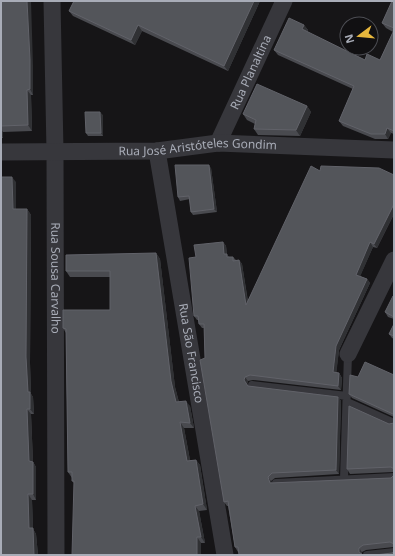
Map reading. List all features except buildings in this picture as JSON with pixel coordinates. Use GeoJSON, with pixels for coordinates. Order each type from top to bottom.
{"type":"FeatureCollection","features":[{"type":"Feature","properties":{"kind":"street","name":"Rua Sousa Carvalho"},"geometry":{"type":"LineString","coordinates":[[52,1],[55,151],[56,555]]}},
{"type":"Feature","properties":{"kind":"street","name":"Rua Planaltina"},"geometry":{"type":"LineString","coordinates":[[218,143],[284,1]]}},
{"type":"Feature","properties":{"kind":"street","name":"Rua José Aristóteles Gondim"},"geometry":{"type":"LineString","coordinates":[[1,152],[157,151],[218,143],[394,150]]}},
{"type":"Feature","properties":{"kind":"street","name":"Rua São Francisco"},"geometry":{"type":"LineString","coordinates":[[157,151],[225,555]]}},
{"type":"Feature","properties":{"kind":"street"},"geometry":{"type":"LineString","coordinates":[[348,354],[394,260]]}},
{"type":"Feature","properties":{"kind":"lane"},"geometry":{"type":"LineString","coordinates":[[344,479],[348,354]]}},
{"type":"Feature","properties":{"kind":"lane"},"geometry":{"type":"LineString","coordinates":[[252,385],[347,399],[394,423]]}},
{"type":"Feature","properties":{"kind":"lane"},"geometry":{"type":"LineString","coordinates":[[276,483],[394,477]]}},
{"type":"Feature","properties":{"kind":"lane"},"geometry":{"type":"LineString","coordinates":[[367,555],[394,552]]}}]}
